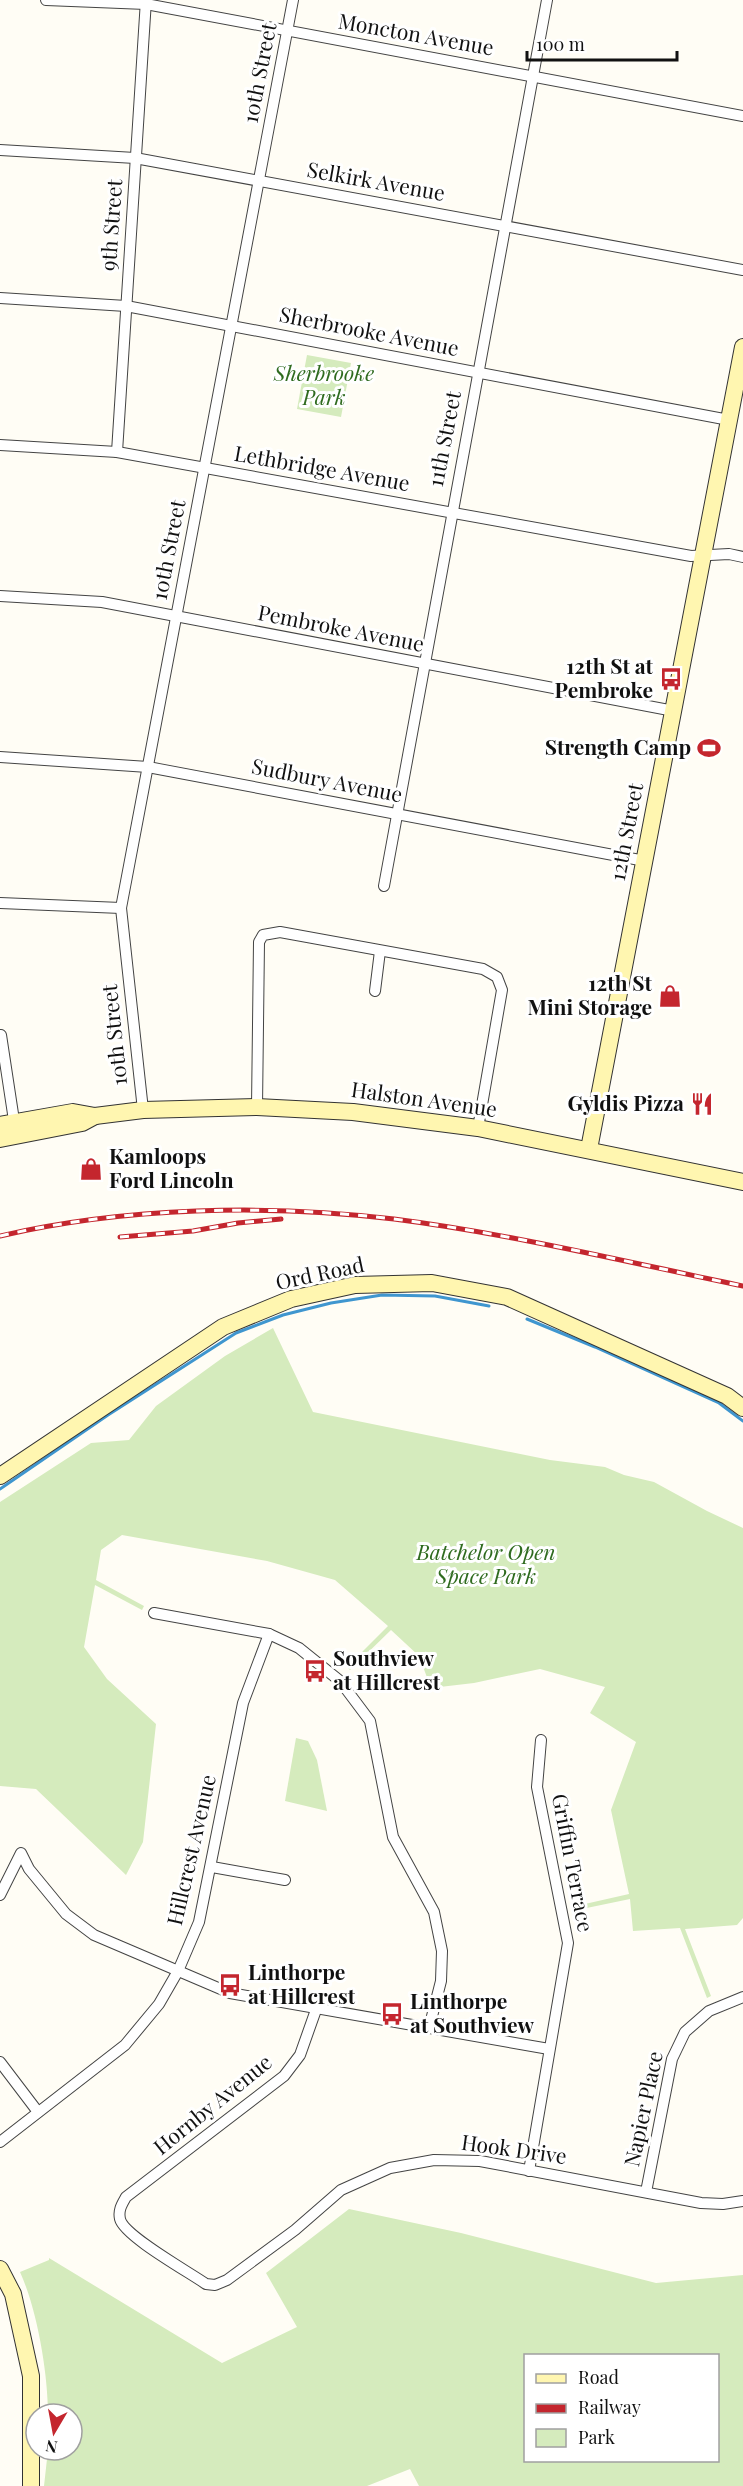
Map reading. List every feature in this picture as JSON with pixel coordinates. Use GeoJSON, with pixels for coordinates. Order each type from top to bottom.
{"type":"FeatureCollection","features":[{"type":"Feature","properties":{"kind":"street","name":"Moncton Avenue"},"geometry":{"type":"LineString","coordinates":[[46,0],[146,2],[287,31],[743,116]]}},
{"type":"Feature","properties":{"kind":"street","name":"10th Street"},"geometry":{"type":"LineString","coordinates":[[143,1110],[121,908],[293,0]]}},
{"type":"Feature","properties":{"kind":"street","name":"11th Street"},"geometry":{"type":"LineString","coordinates":[[384,886],[547,0]]}},
{"type":"Feature","properties":{"kind":"street","name":"9th Street"},"geometry":{"type":"LineString","coordinates":[[117,452],[146,2]]}},
{"type":"Feature","properties":{"kind":"street","name":"Selkirk Avenue"},"geometry":{"type":"LineString","coordinates":[[0,150],[135,158],[743,270]]}},
{"type":"Feature","properties":{"kind":"street","name":"Sherbrooke Avenue"},"geometry":{"type":"LineString","coordinates":[[0,298],[126,306],[729,420]]}},
{"type":"Feature","properties":{"kind":"street","name":"12th Street"},"geometry":{"type":"LineString","coordinates":[[589,1149],[729,420],[740,376],[743,347]]}},
{"type":"Feature","properties":{"kind":"street","name":"Lethbridge Avenue"},"geometry":{"type":"LineString","coordinates":[[0,445],[117,452],[691,556],[729,554],[743,557]]}},
{"type":"Feature","properties":{"kind":"street","name":"Pembroke Avenue"},"geometry":{"type":"LineString","coordinates":[[0,596],[102,602],[674,711]]}},
{"type":"Feature","properties":{"kind":"street","name":"Sudbury Avenue"},"geometry":{"type":"LineString","coordinates":[[0,757],[147,767],[645,861]]}},
{"type":"Feature","properties":{"kind":"street"},"geometry":{"type":"LineString","coordinates":[[0,903],[121,908]]}},
{"type":"Feature","properties":{"kind":"street"},"geometry":{"type":"LineString","coordinates":[[257,1107],[258,950],[263,935],[280,932],[483,969],[497,977],[502,990],[478,1128]]}},
{"type":"Feature","properties":{"kind":"street"},"geometry":{"type":"LineString","coordinates":[[375,991],[380,951]]}},
{"type":"Feature","properties":{"kind":"street"},"geometry":{"type":"LineString","coordinates":[[1,1035],[11,1128]]}},
{"type":"Feature","properties":{"kind":"street","name":"Halston Avenue"},"geometry":{"type":"LineString","coordinates":[[0,1139],[11,1128],[73,1112],[95,1116],[143,1110],[257,1107],[364,1113],[478,1128],[743,1182]]}},
{"type":"Feature","properties":{"kind":"street","name":"Ord Road"},"geometry":{"type":"LineString","coordinates":[[0,1476],[223,1327],[291,1299],[356,1285],[432,1283],[507,1297],[727,1395],[743,1408]]}},
{"type":"Feature","properties":{"kind":"street"},"geometry":{"type":"LineString","coordinates":[[154,1613],[269,1634],[299,1648],[340,1680],[370,1721],[393,1837],[434,1912],[442,1951],[441,1981],[429,2028]]}},
{"type":"Feature","properties":{"kind":"street","name":"Hillcrest Avenue"},"geometry":{"type":"LineString","coordinates":[[0,2142],[125,2044],[159,2004],[178,1971],[199,1922],[212,1867],[243,1703],[269,1634]]}},
{"type":"Feature","properties":{"kind":"street","name":"Griffin Terrace"},"geometry":{"type":"LineString","coordinates":[[529,2171],[568,1943],[537,1787],[541,1740]]}},
{"type":"Feature","properties":{"kind":"street"},"geometry":{"type":"LineString","coordinates":[[0,1895],[21,1852],[29,1869],[66,1914],[94,1935],[230,1993],[549,2049]]}},
{"type":"Feature","properties":{"kind":"street"},"geometry":{"type":"LineString","coordinates":[[212,1867],[285,1880]]}},
{"type":"Feature","properties":{"kind":"street","name":"Napier Place"},"geometry":{"type":"LineString","coordinates":[[646,2192],[672,2059],[685,2032],[709,2011],[743,1997]]}},
{"type":"Feature","properties":{"kind":"street","name":"Hornby Avenue"},"geometry":{"type":"LineString","coordinates":[[120,2220],[120,2208],[126,2197],[284,2076],[300,2055],[317,2007]]}},
{"type":"Feature","properties":{"kind":"street"},"geometry":{"type":"LineString","coordinates":[[0,2062],[38,2112]]}},
{"type":"Feature","properties":{"kind":"street","name":"Hook Drive"},"geometry":{"type":"LineString","coordinates":[[120,2220],[130,2234],[206,2283],[215,2285],[227,2280],[295,2230],[341,2190],[390,2168],[434,2160],[480,2161],[701,2203],[723,2204],[743,2201]]}},
{"type":"Feature","properties":{"kind":"street"},"geometry":{"type":"LineString","coordinates":[[0,2269],[12,2294],[31,2376],[31,2486]]}},
{"type":"Feature","properties":{"kind":"green space","name":"Sherbrooke Park"},"geometry":{"type":"Polygon","coordinates":[[[307,355],[351,363],[341,417],[297,409],[307,355]]]}},
{"type":"Feature","properties":{"kind":"green space","name":"Batchelor Open Space Park"},"geometry":{"type":"Polygon","coordinates":[[[273,1328],[313,1412],[550,1460],[605,1467],[624,1475],[654,1482],[743,1528],[743,1918],[737,1925],[685,1929],[711,1996],[707,1998],[680,1928],[633,1931],[630,1899],[577,1910],[576,1906],[629,1894],[611,1810],[636,1742],[590,1713],[605,1687],[540,1669],[474,1683],[431,1688],[419,1656],[391,1630],[350,1670],[347,1667],[388,1626],[335,1580],[267,1561],[122,1535],[101,1550],[96,1580],[144,1606],[142,1610],[95,1585],[84,1647],[107,1679],[156,1724],[143,1842],[126,1875],[36,1789],[0,1786],[0,1502],[91,1443],[129,1440],[156,1406],[225,1356],[273,1328]]]}},
{"type":"Feature","properties":{"kind":"green space"},"geometry":{"type":"Polygon","coordinates":[[[296,1738],[308,1741],[317,1760],[327,1811],[285,1801],[296,1738]]]}},
{"type":"Feature","properties":{"kind":"green space"},"geometry":{"type":"Polygon","coordinates":[[[349,2209],[461,2233],[656,2283],[743,2275],[743,2486],[419,2486],[410,2469],[367,2486],[44,2486],[47,2462],[84,2462],[84,2402],[47,2402],[40,2341],[32,2304],[20,2272],[49,2260],[49,2258],[222,2363],[297,2327],[266,2273],[349,2209]]]}},
{"type":"Feature","properties":{"kind":"waterway"},"geometry":{"type":"LineString","coordinates":[[0,1489],[108,1415],[236,1333],[283,1315],[331,1303],[382,1295],[435,1296],[489,1306]]}},
{"type":"Feature","properties":{"kind":"waterway"},"geometry":{"type":"LineString","coordinates":[[527,1319],[719,1403],[743,1421]]}},
{"type":"Feature","properties":{"kind":"railway"},"geometry":{"type":"LineString","coordinates":[[0,1236],[47,1226],[146,1214],[247,1210],[346,1214],[482,1232],[743,1286]]}},
{"type":"Feature","properties":{"kind":"railway"},"geometry":{"type":"LineString","coordinates":[[120,1237],[193,1231],[238,1223],[281,1219]]}},
{"type":"Feature","properties":{"kind":"place","name":"12th St at Pembroke"},"geometry":{"type":"Point","coordinates":[671,679]}},
{"type":"Feature","properties":{"kind":"place","name":"Strength Camp"},"geometry":{"type":"Point","coordinates":[709,748]}},
{"type":"Feature","properties":{"kind":"place","name":"12th St Mini Storage"},"geometry":{"type":"Point","coordinates":[670,996]}},
{"type":"Feature","properties":{"kind":"place","name":"Gyldis Pizza"},"geometry":{"type":"Point","coordinates":[702,1104]}},
{"type":"Feature","properties":{"kind":"place","name":"Kamloops Ford Lincoln"},"geometry":{"type":"Point","coordinates":[91,1169]}},
{"type":"Feature","properties":{"kind":"place","name":"Southview at Hillcrest"},"geometry":{"type":"Point","coordinates":[315,1671]}},
{"type":"Feature","properties":{"kind":"place","name":"Linthorpe at Hillcrest"},"geometry":{"type":"Point","coordinates":[230,1985]}},
{"type":"Feature","properties":{"kind":"place","name":"Linthorpe at Southview"},"geometry":{"type":"Point","coordinates":[392,2014]}}]}
